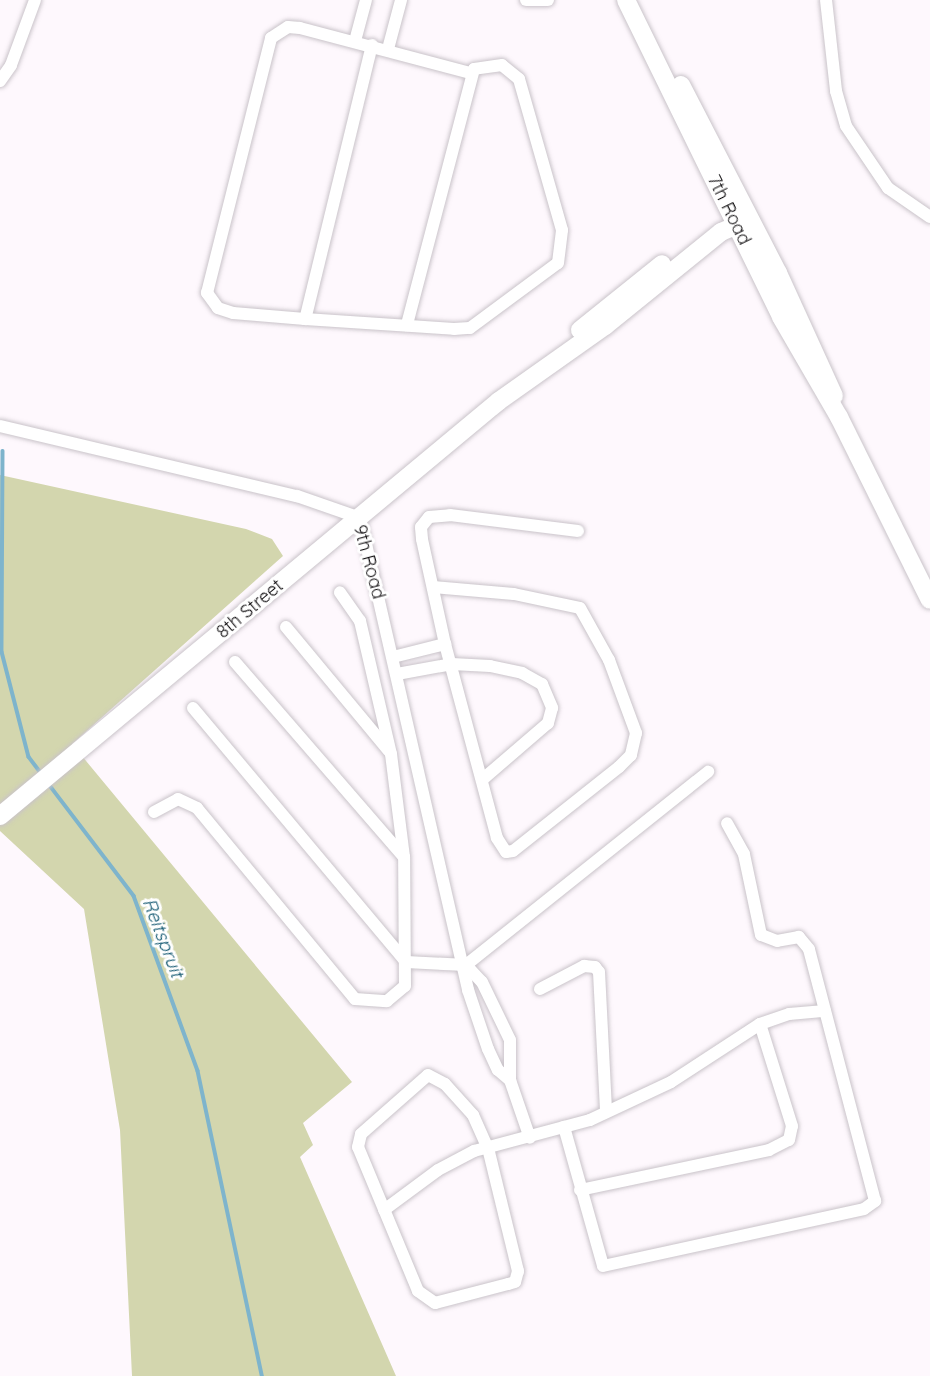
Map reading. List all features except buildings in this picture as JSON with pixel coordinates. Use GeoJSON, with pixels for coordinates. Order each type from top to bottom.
{"type":"FeatureCollection","features":[{"type":"Feature","properties":{"kind":"street"},"geometry":{"type":"LineString","coordinates":[[0,81],[11,65],[35,0]]}},
{"type":"Feature","properties":{"kind":"street"},"geometry":{"type":"LineString","coordinates":[[355,41],[366,0]]}},
{"type":"Feature","properties":{"kind":"street"},"geometry":{"type":"LineString","coordinates":[[388,49],[401,0]]}},
{"type":"Feature","properties":{"kind":"street"},"geometry":{"type":"LineString","coordinates":[[526,0],[548,0]]}},
{"type":"Feature","properties":{"kind":"street","name":"7th Road"},"geometry":{"type":"LineString","coordinates":[[626,0],[738,214]]}},
{"type":"Feature","properties":{"kind":"street","name":"7th Road"},"geometry":{"type":"LineString","coordinates":[[639,0],[801,354],[839,417],[930,600]]}},
{"type":"Feature","properties":{"kind":"street"},"geometry":{"type":"LineString","coordinates":[[827,0],[836,91],[851,136],[888,188],[930,217]]}},
{"type":"Feature","properties":{"kind":"street"},"geometry":{"type":"LineString","coordinates":[[288,27],[372,46],[470,73],[502,65],[519,79],[562,230],[562,253],[551,270],[479,325],[454,329],[305,319],[218,309],[207,293],[208,282],[271,38],[288,27]]}},
{"type":"Feature","properties":{"kind":"street"},"geometry":{"type":"LineString","coordinates":[[305,319],[372,46]]}},
{"type":"Feature","properties":{"kind":"street"},"geometry":{"type":"LineString","coordinates":[[407,325],[470,73]]}},
{"type":"Feature","properties":{"kind":"street","name":"8th Street"},"geometry":{"type":"LineString","coordinates":[[0,816],[499,401],[738,214]]}},
{"type":"Feature","properties":{"kind":"street","name":"9th Road"},"geometry":{"type":"LineString","coordinates":[[0,426],[297,496],[360,518],[466,965],[468,990],[488,1049],[498,1070],[510,1080]]}},
{"type":"Feature","properties":{"kind":"street"},"geometry":{"type":"LineString","coordinates":[[433,587],[514,594],[580,608],[596,633],[636,733],[631,755],[619,767],[513,852],[506,852],[497,838],[445,644],[433,587],[421,530],[429,517],[502,518],[578,531]]}},
{"type":"Feature","properties":{"kind":"street"},"geometry":{"type":"LineString","coordinates":[[154,812],[178,799],[197,808],[355,999],[376,1003],[397,995],[405,986],[404,857],[391,754],[360,621],[340,592]]}},
{"type":"Feature","properties":{"kind":"street"},"geometry":{"type":"LineString","coordinates":[[286,627],[391,754]]}},
{"type":"Feature","properties":{"kind":"street"},"geometry":{"type":"LineString","coordinates":[[393,657],[445,644]]}},
{"type":"Feature","properties":{"kind":"street"},"geometry":{"type":"LineString","coordinates":[[235,662],[404,857]]}},
{"type":"Feature","properties":{"kind":"street"},"geometry":{"type":"LineString","coordinates":[[397,674],[452,664],[522,673],[542,684],[550,700],[548,723],[483,779]]}},
{"type":"Feature","properties":{"kind":"street"},"geometry":{"type":"LineString","coordinates":[[193,708],[406,962],[466,965],[708,772]]}},
{"type":"Feature","properties":{"kind":"street"},"geometry":{"type":"LineString","coordinates":[[564,1127],[598,1259],[610,1266],[872,1205],[875,1189],[805,941],[794,937],[777,941],[761,935],[744,854],[727,822]]}},
{"type":"Feature","properties":{"kind":"street"},"geometry":{"type":"LineString","coordinates":[[466,965],[482,982],[510,1040],[510,1080],[530,1138]]}},
{"type":"Feature","properties":{"kind":"street"},"geometry":{"type":"LineString","coordinates":[[540,989],[584,966],[595,967],[599,972],[606,1112]]}},
{"type":"Feature","properties":{"kind":"street"},"geometry":{"type":"LineString","coordinates":[[384,1210],[438,1170],[488,1148],[530,1138],[606,1112],[671,1082],[760,1024],[825,1011]]}},
{"type":"Feature","properties":{"kind":"street"},"geometry":{"type":"LineString","coordinates":[[580,1190],[769,1150],[789,1140],[792,1126],[760,1024]]}},
{"type":"Feature","properties":{"kind":"street"},"geometry":{"type":"LineString","coordinates":[[431,1075],[445,1084],[473,1115],[488,1148],[517,1262],[515,1282],[428,1301],[418,1291],[384,1210],[358,1142],[361,1134],[423,1078],[431,1075]]}},
{"type":"Feature","properties":{"kind":"green space","name":"Reitspruit"},"geometry":{"type":"Polygon","coordinates":[[[0,475],[246,529],[272,539],[283,556],[72,744],[352,1082],[303,1123],[313,1145],[300,1157],[396,1376],[132,1376],[120,1130],[84,909],[0,831],[0,475]]]}},
{"type":"Feature","properties":{"kind":"waterway","name":"Reitspruit"},"geometry":{"type":"LineString","coordinates":[[3,451],[2,652],[29,757],[42,774]]}},
{"type":"Feature","properties":{"kind":"waterway","name":"Reitspruit"},"geometry":{"type":"LineString","coordinates":[[48,783],[134,896],[198,1071],[262,1376]]}}]}
